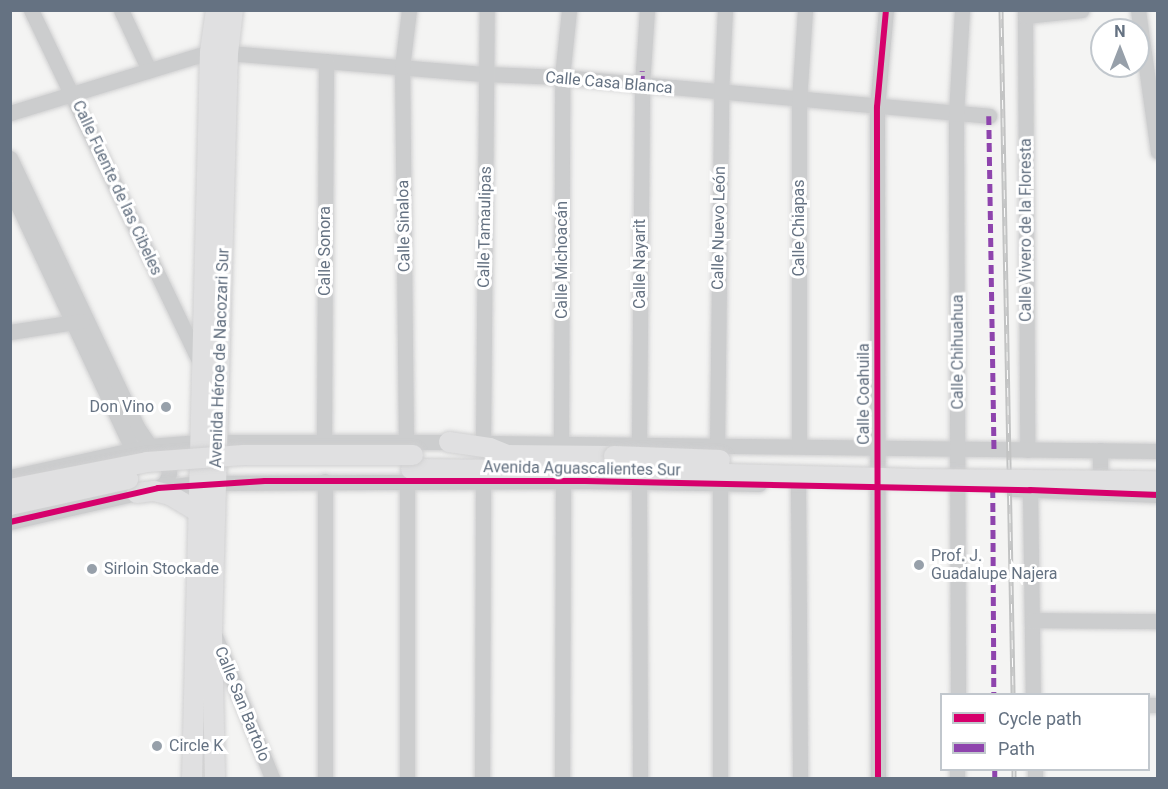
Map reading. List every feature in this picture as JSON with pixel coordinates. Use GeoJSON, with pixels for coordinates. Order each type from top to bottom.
{"type":"FeatureCollection","features":[{"type":"Feature","properties":{"kind":"main road","name":"Avenida Héroe de Nacozari Sur"},"geometry":{"type":"LineString","coordinates":[[215,778],[208,442],[219,52],[216,10]]}},
{"type":"Feature","properties":{"kind":"main road"},"geometry":{"type":"LineString","coordinates":[[219,52],[222,49],[218,35],[221,10]]}},
{"type":"Feature","properties":{"kind":"main road","name":"Avenida Héroe de Nacozari Sur"},"geometry":{"type":"LineString","coordinates":[[208,442],[202,366],[219,52],[233,10]]}},
{"type":"Feature","properties":{"kind":"main road"},"geometry":{"type":"LineString","coordinates":[[432,482],[485,476],[506,462],[490,448],[448,442]]}},
{"type":"Feature","properties":{"kind":"main road","name":"Avenida Aguascalientes Sur"},"geometry":{"type":"LineString","coordinates":[[10,489],[147,462],[244,456],[409,462],[1158,468]]}},
{"type":"Feature","properties":{"kind":"main road","name":"Avenida Aguascalientes Sur"},"geometry":{"type":"LineString","coordinates":[[10,505],[149,475],[193,470],[409,462]]}},
{"type":"Feature","properties":{"kind":"main road","name":"Avenida Aguascalientes Sur"},"geometry":{"type":"LineString","coordinates":[[614,463],[911,479],[1158,482]]}},
{"type":"Feature","properties":{"kind":"main road","name":"Avenida Héroe de Nacozari Sur"},"geometry":{"type":"LineString","coordinates":[[190,778],[198,512],[208,483]]}},
{"type":"Feature","properties":{"kind":"main road"},"geometry":{"type":"LineString","coordinates":[[137,493],[154,491],[170,495],[198,512]]}},
{"type":"Feature","properties":{"kind":"street","name":"Calle Fuente de las Cibeles"},"geometry":{"type":"LineString","coordinates":[[31,10],[202,366]]}},
{"type":"Feature","properties":{"kind":"street"},"geometry":{"type":"LineString","coordinates":[[121,10],[149,70]]}},
{"type":"Feature","properties":{"kind":"street","name":"Calle Sinaloa"},"geometry":{"type":"LineString","coordinates":[[407,778],[409,462],[402,67],[409,10]]}},
{"type":"Feature","properties":{"kind":"street","name":"Calle Tamaulipas"},"geometry":{"type":"LineString","coordinates":[[483,443],[487,10]]}},
{"type":"Feature","properties":{"kind":"street","name":"Calle Michoacán"},"geometry":{"type":"LineString","coordinates":[[561,443],[562,77],[569,10]]}},
{"type":"Feature","properties":{"kind":"street","name":"Calle Nayarit"},"geometry":{"type":"LineString","coordinates":[[639,443],[642,78],[647,10]]}},
{"type":"Feature","properties":{"kind":"street","name":"Calle Nuevo León"},"geometry":{"type":"LineString","coordinates":[[717,445],[721,94],[725,10]]}},
{"type":"Feature","properties":{"kind":"street","name":"Calle Chiapas"},"geometry":{"type":"LineString","coordinates":[[799,446],[800,101],[805,10]]}},
{"type":"Feature","properties":{"kind":"street","name":"Calle Coahuila"},"geometry":{"type":"LineString","coordinates":[[878,778],[877,107],[886,10]]}},
{"type":"Feature","properties":{"kind":"street","name":"Calle Chihuahua"},"geometry":{"type":"LineString","coordinates":[[958,693],[956,114],[963,10]]}},
{"type":"Feature","properties":{"kind":"street"},"geometry":{"type":"LineString","coordinates":[[1025,13],[1082,10]]}},
{"type":"Feature","properties":{"kind":"street"},"geometry":{"type":"LineString","coordinates":[[1138,10],[1158,152]]}},
{"type":"Feature","properties":{"kind":"street","name":"Calle Vivero de la Floresta"},"geometry":{"type":"LineString","coordinates":[[1025,13],[1027,450]]}},
{"type":"Feature","properties":{"kind":"street"},"geometry":{"type":"LineString","coordinates":[[10,113],[149,70],[219,52]]}},
{"type":"Feature","properties":{"kind":"street","name":"Calle Casa Blanca"},"geometry":{"type":"LineString","coordinates":[[219,52],[486,74],[642,78],[721,94],[989,116]]}},
{"type":"Feature","properties":{"kind":"street","name":"Calle Sonora"},"geometry":{"type":"LineString","coordinates":[[324,442],[326,61]]}},
{"type":"Feature","properties":{"kind":"street"},"geometry":{"type":"LineString","coordinates":[[10,158],[133,451]]}},
{"type":"Feature","properties":{"kind":"street"},"geometry":{"type":"LineString","coordinates":[[10,188],[137,427],[150,446],[161,451],[167,460],[169,473],[166,482],[158,488]]}},
{"type":"Feature","properties":{"kind":"street"},"geometry":{"type":"LineString","coordinates":[[10,222],[26,220]]}},
{"type":"Feature","properties":{"kind":"street"},"geometry":{"type":"LineString","coordinates":[[10,332],[80,321]]}},
{"type":"Feature","properties":{"kind":"street","name":"Avenida Aguascalientes Sur"},"geometry":{"type":"LineString","coordinates":[[10,477],[150,446],[208,442],[324,442],[409,462],[432,482],[798,485],[1158,495]]}},
{"type":"Feature","properties":{"kind":"street"},"geometry":{"type":"LineString","coordinates":[[239,442],[228,454],[227,467],[234,478],[244,481]]}},
{"type":"Feature","properties":{"kind":"street","name":"Avenida Aguascalientes Sur"},"geometry":{"type":"LineString","coordinates":[[10,522],[158,488],[244,481],[325,481],[409,462],[448,442],[1158,451]]}},
{"type":"Feature","properties":{"kind":"street"},"geometry":{"type":"LineString","coordinates":[[1100,450],[1100,493]]}},
{"type":"Feature","properties":{"kind":"street"},"geometry":{"type":"LineString","coordinates":[[325,481],[325,778]]}},
{"type":"Feature","properties":{"kind":"street"},"geometry":{"type":"LineString","coordinates":[[482,778],[483,482]]}},
{"type":"Feature","properties":{"kind":"street"},"geometry":{"type":"LineString","coordinates":[[562,778],[563,482]]}},
{"type":"Feature","properties":{"kind":"street"},"geometry":{"type":"LineString","coordinates":[[639,483],[640,778]]}},
{"type":"Feature","properties":{"kind":"street"},"geometry":{"type":"LineString","coordinates":[[720,484],[720,778]]}},
{"type":"Feature","properties":{"kind":"street"},"geometry":{"type":"LineString","coordinates":[[798,485],[800,778]]}},
{"type":"Feature","properties":{"kind":"street"},"geometry":{"type":"LineString","coordinates":[[1030,490],[1033,693]]}},
{"type":"Feature","properties":{"kind":"street"},"geometry":{"type":"LineString","coordinates":[[1032,620],[1158,621]]}},
{"type":"Feature","properties":{"kind":"street","name":"Calle San Bartolo"},"geometry":{"type":"LineString","coordinates":[[212,629],[272,778]]}},
{"type":"Feature","properties":{"kind":"railway"},"geometry":{"type":"LineString","coordinates":[[1001,10],[1013,693]]}},
{"type":"Feature","properties":{"kind":"railway"},"geometry":{"type":"LineString","coordinates":[[1014,771],[1014,778]]}},
{"type":"Feature","properties":{"kind":"marked path"},"geometry":{"type":"LineString","coordinates":[[642,71],[642,85]]}},
{"type":"Feature","properties":{"kind":"marked path"},"geometry":{"type":"LineString","coordinates":[[989,116],[994,450]]}},
{"type":"Feature","properties":{"kind":"marked path"},"geometry":{"type":"LineString","coordinates":[[993,489],[994,693]]}},
{"type":"Feature","properties":{"kind":"marked path"},"geometry":{"type":"LineString","coordinates":[[995,771],[995,778]]}},
{"type":"Feature","properties":{"kind":"cycle path"},"geometry":{"type":"LineString","coordinates":[[878,778],[877,107],[886,10]]}},
{"type":"Feature","properties":{"kind":"cycle path"},"geometry":{"type":"LineString","coordinates":[[10,522],[158,488],[265,481],[585,481],[1030,490],[1158,495]]}},
{"type":"Feature","properties":{"kind":"place","name":"Don Vino"},"geometry":{"type":"Point","coordinates":[166,407]}},
{"type":"Feature","properties":{"kind":"place","name":"Prof. J. Guadalupe Najera"},"geometry":{"type":"Point","coordinates":[919,565]}},
{"type":"Feature","properties":{"kind":"place","name":"Sirloin Stockade"},"geometry":{"type":"Point","coordinates":[92,569]}},
{"type":"Feature","properties":{"kind":"place","name":"Circle K"},"geometry":{"type":"Point","coordinates":[157,746]}}]}
